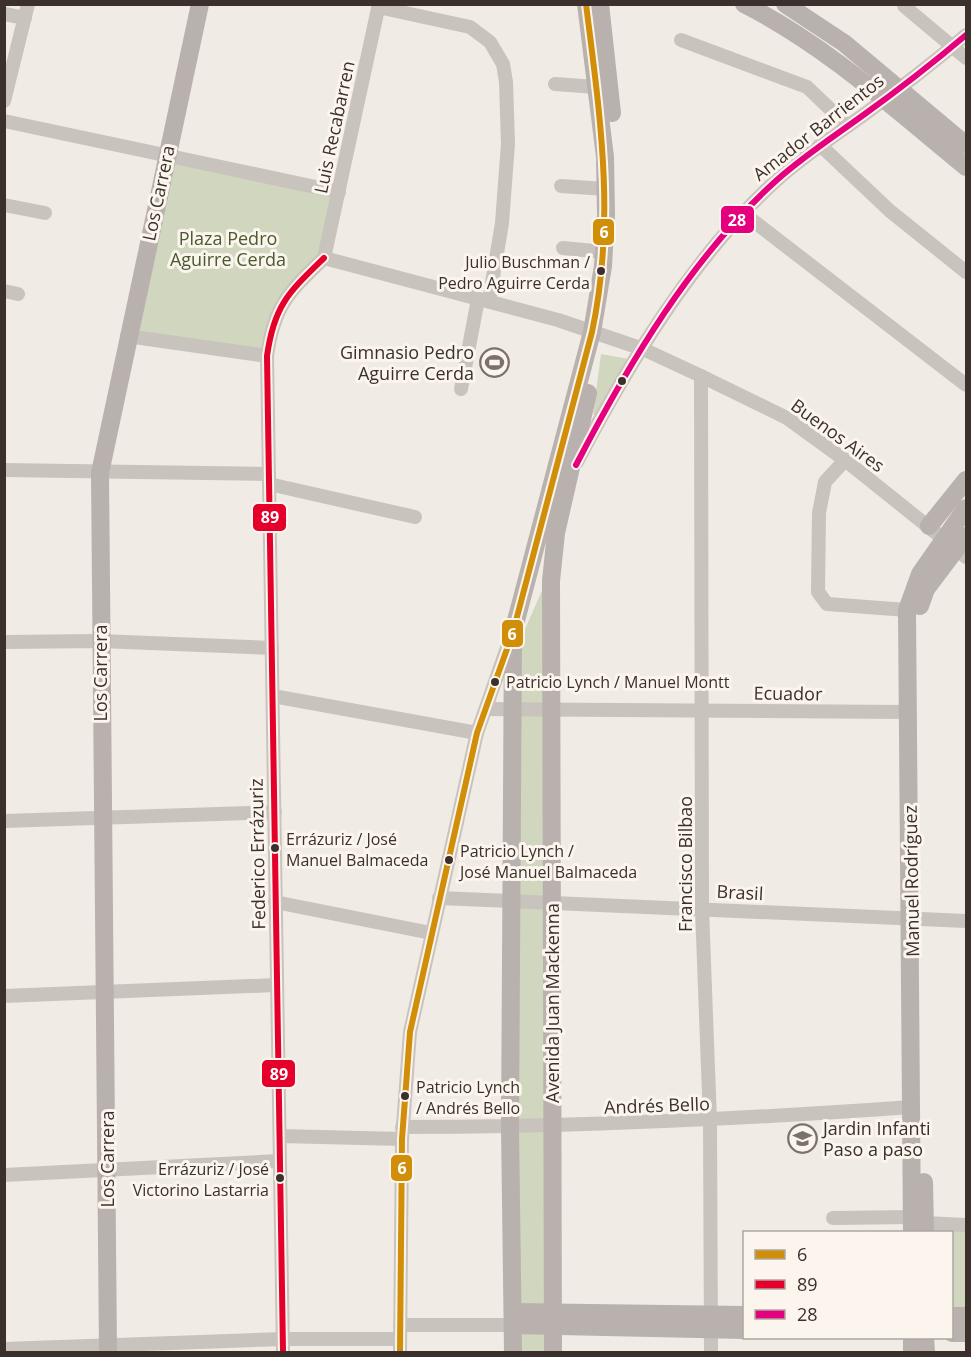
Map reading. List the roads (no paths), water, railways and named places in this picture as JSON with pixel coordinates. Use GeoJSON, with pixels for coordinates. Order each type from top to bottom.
{"type":"FeatureCollection","features":[{"type":"Feature","properties":{"kind":"main road","name":"Los Carrera"},"geometry":{"type":"LineString","coordinates":[[108,1349],[100,473],[127,336],[200,4]]}},
{"type":"Feature","properties":{"kind":"main road"},"geometry":{"type":"LineString","coordinates":[[586,4],[606,189],[599,332]]}},
{"type":"Feature","properties":{"kind":"main road"},"geometry":{"type":"LineString","coordinates":[[513,1353],[510,1127],[513,632],[599,332],[612,258],[615,161],[600,4]]}},
{"type":"Feature","properties":{"kind":"main road"},"geometry":{"type":"LineString","coordinates":[[744,4],[808,41],[966,145]]}},
{"type":"Feature","properties":{"kind":"main road"},"geometry":{"type":"LineString","coordinates":[[784,4],[818,24],[862,57],[891,94],[966,167]]}},
{"type":"Feature","properties":{"kind":"main road"},"geometry":{"type":"LineString","coordinates":[[808,41],[809,28],[818,24]]}},
{"type":"Feature","properties":{"kind":"main road","name":"Avenida Juan Mackenna"},"geometry":{"type":"LineString","coordinates":[[553,1353],[551,581],[556,533],[599,332]]}},
{"type":"Feature","properties":{"kind":"main road"},"geometry":{"type":"LineString","coordinates":[[952,541],[966,480]]}},
{"type":"Feature","properties":{"kind":"main road"},"geometry":{"type":"LineString","coordinates":[[952,541],[966,508]]}},
{"type":"Feature","properties":{"kind":"main road","name":"Manuel Rodríguez"},"geometry":{"type":"LineString","coordinates":[[918,1226],[912,1107],[917,919],[908,712],[907,610],[914,586],[952,541]]}},
{"type":"Feature","properties":{"kind":"main road","name":"Manuel Rodríguez"},"geometry":{"type":"LineString","coordinates":[[918,1226],[918,614],[926,589],[952,541]]}},
{"type":"Feature","properties":{"kind":"main road"},"geometry":{"type":"LineString","coordinates":[[710,1322],[743,1315]]}},
{"type":"Feature","properties":{"kind":"main road"},"geometry":{"type":"LineString","coordinates":[[513,1319],[710,1322],[743,1330]]}},
{"type":"Feature","properties":{"kind":"street"},"geometry":{"type":"LineString","coordinates":[[379,6],[470,27],[490,42],[503,64],[506,81],[508,144],[502,224],[461,389]]}},
{"type":"Feature","properties":{"kind":"street","name":"Luis Recabarren"},"geometry":{"type":"LineString","coordinates":[[324,258],[379,6]]}},
{"type":"Feature","properties":{"kind":"street"},"geometry":{"type":"LineString","coordinates":[[904,6],[966,58]]}},
{"type":"Feature","properties":{"kind":"street"},"geometry":{"type":"LineString","coordinates":[[4,14],[26,11],[8,72],[4,101]]}},
{"type":"Feature","properties":{"kind":"street","name":"Amador Barrientos"},"geometry":{"type":"LineString","coordinates":[[643,349],[702,262],[743,213],[780,177],[966,35]]}},
{"type":"Feature","properties":{"kind":"street"},"geometry":{"type":"LineString","coordinates":[[681,40],[807,87],[848,126]]}},
{"type":"Feature","properties":{"kind":"street"},"geometry":{"type":"LineString","coordinates":[[555,84],[596,87]]}},
{"type":"Feature","properties":{"kind":"street"},"geometry":{"type":"LineString","coordinates":[[4,121],[339,192]]}},
{"type":"Feature","properties":{"kind":"street"},"geometry":{"type":"LineString","coordinates":[[820,145],[890,211],[966,272]]}},
{"type":"Feature","properties":{"kind":"street"},"geometry":{"type":"LineString","coordinates":[[561,186],[606,189]]}},
{"type":"Feature","properties":{"kind":"street"},"geometry":{"type":"LineString","coordinates":[[4,205],[45,213]]}},
{"type":"Feature","properties":{"kind":"street"},"geometry":{"type":"LineString","coordinates":[[743,213],[966,385]]}},
{"type":"Feature","properties":{"kind":"street"},"geometry":{"type":"LineString","coordinates":[[563,248],[604,252]]}},
{"type":"Feature","properties":{"kind":"street","name":"Buenos Aires"},"geometry":{"type":"LineString","coordinates":[[324,258],[631,340],[643,349],[787,418],[952,541]]}},
{"type":"Feature","properties":{"kind":"street","name":"Federico Errázuriz"},"geometry":{"type":"LineString","coordinates":[[283,1346],[267,356],[271,331],[278,310],[293,288],[324,258]]}},
{"type":"Feature","properties":{"kind":"street"},"geometry":{"type":"LineString","coordinates":[[127,336],[267,356]]}},
{"type":"Feature","properties":{"kind":"street","name":"Avenida Juan Mackenna"},"geometry":{"type":"LineString","coordinates":[[570,476],[643,349]]}},
{"type":"Feature","properties":{"kind":"street","name":"Francisco Bilbao"},"geometry":{"type":"LineString","coordinates":[[701,376],[702,909],[710,1121],[711,1353]]}},
{"type":"Feature","properties":{"kind":"street"},"geometry":{"type":"LineString","coordinates":[[844,459],[825,482],[819,513],[818,592],[827,604],[907,610]]}},
{"type":"Feature","properties":{"kind":"street"},"geometry":{"type":"LineString","coordinates":[[4,470],[269,479],[416,517]]}},
{"type":"Feature","properties":{"kind":"street"},"geometry":{"type":"LineString","coordinates":[[400,1339],[402,1133],[410,1032],[477,733],[513,632]]}},
{"type":"Feature","properties":{"kind":"street"},"geometry":{"type":"LineString","coordinates":[[4,642],[100,641],[272,648]]}},
{"type":"Feature","properties":{"kind":"street"},"geometry":{"type":"LineString","coordinates":[[273,696],[477,733]]}},
{"type":"Feature","properties":{"kind":"street","name":"Ecuador"},"geometry":{"type":"LineString","coordinates":[[486,710],[512,708],[908,712]]}},
{"type":"Feature","properties":{"kind":"street"},"geometry":{"type":"LineString","coordinates":[[4,821],[275,812]]}},
{"type":"Feature","properties":{"kind":"street","name":"Brasil"},"geometry":{"type":"LineString","coordinates":[[439,898],[966,921]]}},
{"type":"Feature","properties":{"kind":"street"},"geometry":{"type":"LineString","coordinates":[[276,902],[431,933]]}},
{"type":"Feature","properties":{"kind":"street"},"geometry":{"type":"LineString","coordinates":[[4,996],[276,985]]}},
{"type":"Feature","properties":{"kind":"street","name":"Andrés Bello"},"geometry":{"type":"LineString","coordinates":[[280,1136],[710,1121],[912,1107]]}},
{"type":"Feature","properties":{"kind":"street"},"geometry":{"type":"LineString","coordinates":[[4,1175],[279,1161]]}},
{"type":"Feature","properties":{"kind":"street"},"geometry":{"type":"LineString","coordinates":[[833,1218],[918,1226],[966,1224]]}},
{"type":"Feature","properties":{"kind":"street"},"geometry":{"type":"LineString","coordinates":[[4,1349],[283,1346],[400,1339],[513,1319]]}},
{"type":"Feature","properties":{"kind":"place","name":"Julio Buschman / Pedro Aguirre Cerda"},"geometry":{"type":"Point","coordinates":[601,271]}},
{"type":"Feature","properties":{"kind":"place","name":"Gimnasio Pedro Aguirre Cerda"},"geometry":{"type":"Point","coordinates":[495,362]}},
{"type":"Feature","properties":{"kind":"place","name":"Patricio Lynch / Manuel Montt"},"geometry":{"type":"Point","coordinates":[495,682]}},
{"type":"Feature","properties":{"kind":"place","name":"Errázuriz / José Manuel Balmaceda"},"geometry":{"type":"Point","coordinates":[275,848]}},
{"type":"Feature","properties":{"kind":"place","name":"Patricio Lynch / José Manuel Balmaceda"},"geometry":{"type":"Point","coordinates":[449,860]}},
{"type":"Feature","properties":{"kind":"place","name":"Patricio Lynch / Andrés Bello"},"geometry":{"type":"Point","coordinates":[405,1096]}},
{"type":"Feature","properties":{"kind":"place","name":"Jardin Infanti Paso a paso"},"geometry":{"type":"Point","coordinates":[802,1138]}},
{"type":"Feature","properties":{"kind":"place","name":"Errázuriz / José Victorino Lastarria"},"geometry":{"type":"Point","coordinates":[280,1178]}},
{"type":"Feature","properties":{"kind":"park label","name":"Plaza Pedro Aguirre Cerda"},"geometry":{"type":"Point","coordinates":[228,248]}}]}
